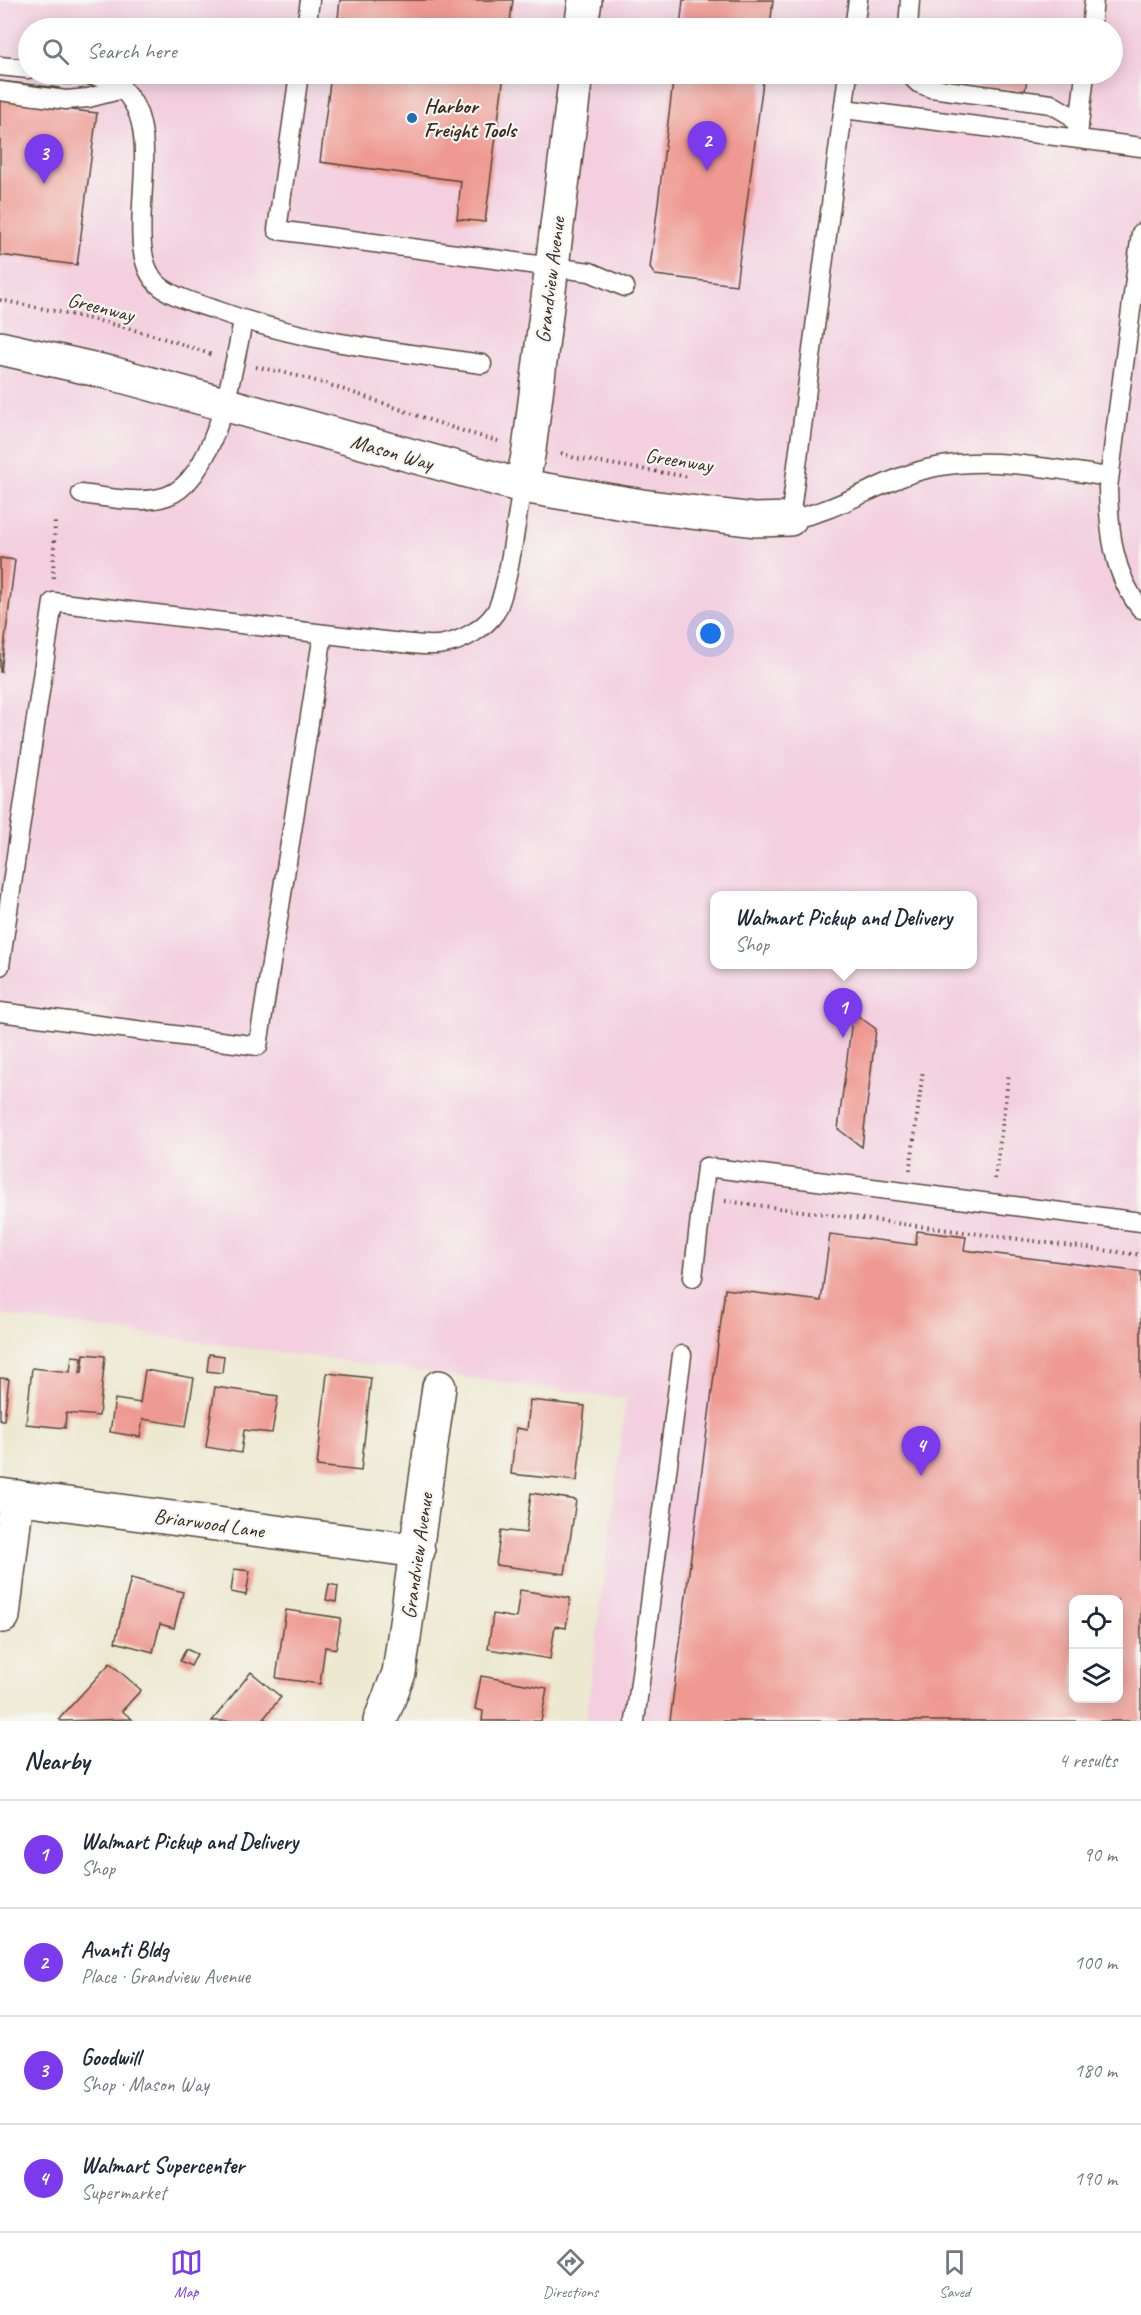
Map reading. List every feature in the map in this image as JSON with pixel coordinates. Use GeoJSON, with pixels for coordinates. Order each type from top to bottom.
{"type":"FeatureCollection","features":[{"type":"Feature","properties":{"kind":"street"},"geometry":{"type":"LineString","coordinates":[[582,18],[585,0]]}},
{"type":"Feature","properties":{"kind":"street","name":"Grandview Avenue"},"geometry":{"type":"LineString","coordinates":[[522,486],[529,450],[575,84]]}},
{"type":"Feature","properties":{"kind":"street","name":"Mason Way"},"geometry":{"type":"LineString","coordinates":[[0,348],[111,373],[522,486],[754,520],[790,519]]}},
{"type":"Feature","properties":{"kind":"street","name":"Grandview Avenue"},"geometry":{"type":"LineString","coordinates":[[380,1721],[399,1673],[440,1387]]}},
{"type":"Feature","properties":{"kind":"street"},"geometry":{"type":"LineString","coordinates":[[3,1616],[9,1496]]}},
{"type":"Feature","properties":{"kind":"street","name":"Briarwood Lane"},"geometry":{"type":"LineString","coordinates":[[9,1496],[418,1551]]}},
{"type":"Feature","properties":{"kind":"lane"},"geometry":{"type":"LineString","coordinates":[[307,18],[310,0]]}},
{"type":"Feature","properties":{"kind":"lane"},"geometry":{"type":"LineString","coordinates":[[855,18],[858,0]]}},
{"type":"Feature","properties":{"kind":"lane"},"geometry":{"type":"LineString","coordinates":[[909,18],[910,0]]}},
{"type":"Feature","properties":{"kind":"lane"},"geometry":{"type":"LineString","coordinates":[[1092,18],[1094,0]]}},
{"type":"Feature","properties":{"kind":"lane"},"geometry":{"type":"LineString","coordinates":[[0,66],[18,68]]}},
{"type":"Feature","properties":{"kind":"lane"},"geometry":{"type":"LineString","coordinates":[[113,84],[123,89],[134,107],[144,133],[142,253],[149,272],[161,287],[243,321],[313,339],[483,364]]}},
{"type":"Feature","properties":{"kind":"lane"},"geometry":{"type":"LineString","coordinates":[[298,84],[276,230],[552,269],[590,272],[625,287]]}},
{"type":"Feature","properties":{"kind":"lane"},"geometry":{"type":"LineString","coordinates":[[847,84],[790,519],[834,506],[935,467],[970,462],[1029,466],[1109,477]]}},
{"type":"Feature","properties":{"kind":"lane"},"geometry":{"type":"LineString","coordinates":[[921,84],[931,88],[1051,105],[1070,116],[1078,133]]}},
{"type":"Feature","properties":{"kind":"lane"},"geometry":{"type":"LineString","coordinates":[[1078,133],[1084,84]]}},
{"type":"Feature","properties":{"kind":"lane"},"geometry":{"type":"LineString","coordinates":[[0,91],[66,100],[88,98],[123,89]]}},
{"type":"Feature","properties":{"kind":"lane"},"geometry":{"type":"LineString","coordinates":[[844,109],[1078,133],[1141,147]]}},
{"type":"Feature","properties":{"kind":"lane"},"geometry":{"type":"LineString","coordinates":[[1141,233],[1137,287],[1109,477],[1109,525],[1115,559],[1132,598],[1141,609]]}},
{"type":"Feature","properties":{"kind":"lane"},"geometry":{"type":"LineString","coordinates":[[81,494],[150,500],[178,492],[197,471],[223,405],[243,321]]}},
{"type":"Feature","properties":{"kind":"lane"},"geometry":{"type":"LineString","coordinates":[[0,966],[53,602],[323,634],[442,645],[461,640],[478,630],[495,613],[502,594],[522,486]]}},
{"type":"Feature","properties":{"kind":"lane"},"geometry":{"type":"LineString","coordinates":[[0,1012],[258,1046],[323,634]]}},
{"type":"Feature","properties":{"kind":"lane"},"geometry":{"type":"LineString","coordinates":[[693,1277],[706,1167],[1141,1222]]}},
{"type":"Feature","properties":{"kind":"lane"},"geometry":{"type":"LineString","coordinates":[[635,1721],[682,1355]]}},
{"type":"Feature","properties":{"kind":"path","name":"Greenway"},"geometry":{"type":"LineString","coordinates":[[0,300],[50,310],[193,348]]}},
{"type":"Feature","properties":{"kind":"path"},"geometry":{"type":"LineString","coordinates":[[279,371],[405,409],[482,437]]}},
{"type":"Feature","properties":{"kind":"path","name":"Greenway"},"geometry":{"type":"LineString","coordinates":[[560,452],[575,458],[693,478]]}},
{"type":"Feature","properties":{"kind":"path"},"geometry":{"type":"LineString","coordinates":[[53,602],[55,519]]}},
{"type":"Feature","properties":{"kind":"path"},"geometry":{"type":"LineString","coordinates":[[910,1174],[923,1070]]}},
{"type":"Feature","properties":{"kind":"path"},"geometry":{"type":"LineString","coordinates":[[994,1184],[1009,1073]]}},
{"type":"Feature","properties":{"kind":"path"},"geometry":{"type":"LineString","coordinates":[[702,1198],[1141,1255]]}},
{"type":"Feature","properties":{"kind":"shaded area"},"geometry":{"type":"Polygon","coordinates":[[[0,0],[1141,0],[1141,1721],[586,1721],[626,1399],[0,1315],[0,0]]]}},
{"type":"Feature","properties":{"kind":"building"},"geometry":{"type":"Polygon","coordinates":[[[340,0],[513,0],[510,18],[338,18],[340,0]]]}},
{"type":"Feature","properties":{"kind":"building"},"geometry":{"type":"Polygon","coordinates":[[[683,0],[773,0],[771,18],[681,18],[683,0]]]}},
{"type":"Feature","properties":{"kind":"building"},"geometry":{"type":"Polygon","coordinates":[[[0,81],[59,88],[56,108],[97,113],[77,265],[0,255],[0,81]]]}},
{"type":"Feature","properties":{"kind":"building","name":"Harbor Freight Tools"},"geometry":{"type":"Polygon","coordinates":[[[330,84],[503,84],[485,222],[457,219],[461,181],[320,162],[330,84]]]}},
{"type":"Feature","properties":{"kind":"building"},"geometry":{"type":"Polygon","coordinates":[[[673,84],[763,84],[736,285],[655,275],[650,268],[673,84]]]}},
{"type":"Feature","properties":{"kind":"building"},"geometry":{"type":"Polygon","coordinates":[[[969,84],[1026,84],[1025,91],[969,84]]]}},
{"type":"Feature","properties":{"kind":"building"},"geometry":{"type":"Polygon","coordinates":[[[0,558],[15,560],[1,672],[0,672],[0,558]]]}},
{"type":"Feature","properties":{"kind":"building"},"geometry":{"type":"Polygon","coordinates":[[[853,1012],[876,1029],[862,1147],[838,1129],[853,1012]]]}},
{"type":"Feature","properties":{"kind":"building"},"geometry":{"type":"Polygon","coordinates":[[[917,1231],[966,1237],[964,1250],[1141,1272],[1141,1721],[670,1721],[725,1289],[821,1301],[830,1234],[916,1245],[917,1231]]]}},
{"type":"Feature","properties":{"kind":"building"},"geometry":{"type":"Polygon","coordinates":[[[84,1354],[105,1356],[99,1416],[66,1413],[65,1428],[26,1424],[32,1368],[70,1372],[72,1356],[82,1357],[80,1373],[82,1373],[84,1354]]]}},
{"type":"Feature","properties":{"kind":"building"},"geometry":{"type":"Polygon","coordinates":[[[209,1354],[224,1356],[222,1373],[207,1371],[209,1354]]]}},
{"type":"Feature","properties":{"kind":"building"},"geometry":{"type":"Polygon","coordinates":[[[145,1370],[194,1378],[186,1426],[143,1419],[140,1437],[110,1432],[115,1399],[140,1403],[145,1370]]]}},
{"type":"Feature","properties":{"kind":"building"},"geometry":{"type":"Polygon","coordinates":[[[327,1373],[371,1378],[361,1471],[317,1466],[327,1373]]]}},
{"type":"Feature","properties":{"kind":"building"},"geometry":{"type":"Polygon","coordinates":[[[0,1378],[9,1379],[4,1420],[0,1420],[0,1378]]]}},
{"type":"Feature","properties":{"kind":"building"},"geometry":{"type":"Polygon","coordinates":[[[215,1387],[278,1396],[272,1433],[244,1430],[241,1453],[206,1447],[215,1387]]]}},
{"type":"Feature","properties":{"kind":"building"},"geometry":{"type":"Polygon","coordinates":[[[530,1400],[585,1406],[577,1481],[511,1474],[516,1428],[527,1430],[530,1400]]]}},
{"type":"Feature","properties":{"kind":"building"},"geometry":{"type":"Polygon","coordinates":[[[531,1493],[576,1500],[565,1574],[496,1565],[501,1530],[526,1533],[531,1493]]]}},
{"type":"Feature","properties":{"kind":"building"},"geometry":{"type":"Polygon","coordinates":[[[234,1569],[250,1571],[246,1595],[231,1592],[234,1569]]]}},
{"type":"Feature","properties":{"kind":"building"},"geometry":{"type":"Polygon","coordinates":[[[131,1578],[183,1592],[174,1628],[160,1624],[153,1652],[115,1642],[131,1578]]]}},
{"type":"Feature","properties":{"kind":"building"},"geometry":{"type":"Polygon","coordinates":[[[329,1584],[338,1586],[336,1602],[326,1600],[329,1584]]]}},
{"type":"Feature","properties":{"kind":"building"},"geometry":{"type":"Polygon","coordinates":[[[520,1590],[570,1598],[566,1628],[555,1626],[550,1659],[488,1649],[493,1614],[516,1618],[520,1590]]]}},
{"type":"Feature","properties":{"kind":"building"},"geometry":{"type":"Polygon","coordinates":[[[286,1610],[341,1618],[336,1649],[325,1647],[320,1684],[276,1678],[286,1610]]]}},
{"type":"Feature","properties":{"kind":"building"},"geometry":{"type":"Polygon","coordinates":[[[186,1649],[197,1654],[191,1666],[180,1661],[186,1649]]]}},
{"type":"Feature","properties":{"kind":"building"},"geometry":{"type":"Polygon","coordinates":[[[110,1663],[141,1690],[122,1711],[132,1719],[61,1721],[59,1719],[110,1663]]]}},
{"type":"Feature","properties":{"kind":"building"},"geometry":{"type":"Polygon","coordinates":[[[251,1672],[281,1697],[264,1718],[268,1721],[212,1721],[251,1672]]]}},
{"type":"Feature","properties":{"kind":"building"},"geometry":{"type":"Polygon","coordinates":[[[481,1676],[547,1688],[541,1721],[482,1721],[483,1711],[475,1709],[481,1676]]]}},
{"type":"Feature","properties":{"kind":"place","name":"Harbor Freight Tools"},"geometry":{"type":"Point","coordinates":[412,118]}},
{"type":"Feature","properties":{"kind":"place","name":"Avanti Bldg"},"geometry":{"type":"Point","coordinates":[707,171]}},
{"type":"Feature","properties":{"kind":"place","name":"Goodwill"},"geometry":{"type":"Point","coordinates":[44,184]}},
{"type":"Feature","properties":{"kind":"place","name":"Walmart Pickup and Delivery"},"geometry":{"type":"Point","coordinates":[843,1038]}},
{"type":"Feature","properties":{"kind":"place","name":"Walmart Supercenter"},"geometry":{"type":"Point","coordinates":[921,1476]}}]}
